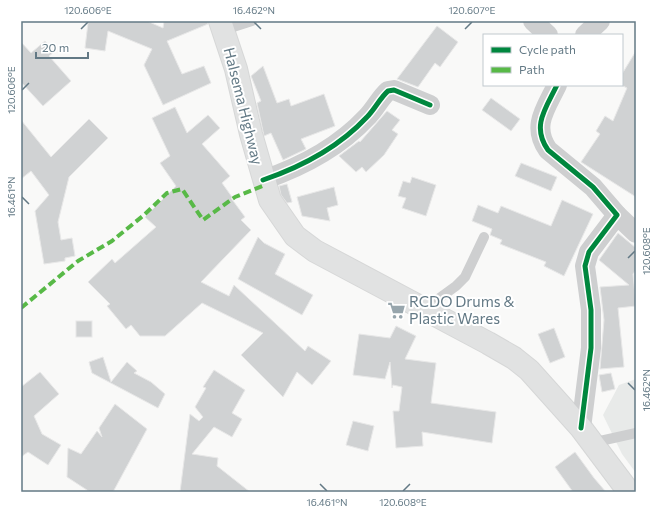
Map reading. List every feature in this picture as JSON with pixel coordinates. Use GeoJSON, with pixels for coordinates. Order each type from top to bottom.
{"type":"FeatureCollection","features":[{"type":"Feature","properties":{"kind":"highway","name":"Halsema Highway"},"geometry":{"type":"LineString","coordinates":[[222,26],[236,69],[263,180],[270,200],[296,236],[314,251],[423,310],[488,342],[514,358],[529,370],[586,435],[629,492]]}},
{"type":"Feature","properties":{"kind":"street"},"geometry":{"type":"LineString","coordinates":[[533,21],[547,34]]}},
{"type":"Feature","properties":{"kind":"street"},"geometry":{"type":"LineString","coordinates":[[586,34],[600,21]]}},
{"type":"Feature","properties":{"kind":"street"},"geometry":{"type":"LineString","coordinates":[[557,86],[542,116],[540,128],[541,140],[548,150],[604,198],[636,233]]}},
{"type":"Feature","properties":{"kind":"street"},"geometry":{"type":"LineString","coordinates":[[263,180],[289,171],[315,157],[340,140],[368,116],[388,91],[394,90],[430,105]]}},
{"type":"Feature","properties":{"kind":"street"},"geometry":{"type":"LineString","coordinates":[[586,435],[591,348],[591,310],[585,266],[589,252],[618,215]]}},
{"type":"Feature","properties":{"kind":"lane"},"geometry":{"type":"LineString","coordinates":[[222,26],[252,21]]}},
{"type":"Feature","properties":{"kind":"lane"},"geometry":{"type":"LineString","coordinates":[[423,310],[456,286],[465,277],[484,237]]}},
{"type":"Feature","properties":{"kind":"lane"},"geometry":{"type":"LineString","coordinates":[[586,435],[636,433]]}},
{"type":"Feature","properties":{"kind":"shaded area"},"geometry":{"type":"Polygon","coordinates":[[[636,379],[636,473],[622,454],[603,415],[619,385],[636,379]]]}},
{"type":"Feature","properties":{"kind":"building"},"geometry":{"type":"Polygon","coordinates":[[[84,21],[147,21],[163,28],[164,21],[208,21],[208,24],[167,41],[182,74],[204,66],[211,83],[163,105],[144,65],[152,49],[108,31],[105,51],[85,48],[88,23],[84,21]]]}},
{"type":"Feature","properties":{"kind":"building"},"geometry":{"type":"Polygon","coordinates":[[[437,26],[458,42],[440,67],[435,63],[418,87],[397,79],[437,26]]]}},
{"type":"Feature","properties":{"kind":"building"},"geometry":{"type":"Polygon","coordinates":[[[45,41],[54,52],[49,56],[71,81],[43,106],[21,82],[21,42],[31,53],[45,41]]]}},
{"type":"Feature","properties":{"kind":"building"},"geometry":{"type":"Polygon","coordinates":[[[636,51],[636,197],[581,162],[600,134],[596,131],[605,116],[613,121],[627,88],[623,86],[623,72],[636,51]]]}},
{"type":"Feature","properties":{"kind":"building"},"geometry":{"type":"Polygon","coordinates":[[[263,66],[277,103],[289,99],[291,106],[324,94],[335,126],[301,139],[306,149],[283,160],[271,133],[264,136],[257,103],[261,101],[251,76],[263,66]]]}},
{"type":"Feature","properties":{"kind":"building"},"geometry":{"type":"Polygon","coordinates":[[[491,98],[520,119],[511,131],[482,110],[491,98]]]}},
{"type":"Feature","properties":{"kind":"building"},"geometry":{"type":"Polygon","coordinates":[[[175,107],[187,133],[208,115],[220,128],[202,144],[230,176],[222,183],[245,217],[241,220],[251,230],[201,282],[229,296],[234,285],[305,351],[308,346],[331,361],[312,385],[297,372],[283,397],[241,355],[263,333],[202,303],[165,336],[140,336],[131,325],[126,329],[107,306],[110,304],[88,282],[112,259],[115,263],[156,227],[145,217],[176,186],[160,163],[170,156],[152,118],[175,107]]]}},
{"type":"Feature","properties":{"kind":"building"},"geometry":{"type":"Polygon","coordinates":[[[387,111],[400,120],[392,130],[398,134],[384,155],[366,172],[362,167],[356,172],[339,156],[359,141],[360,142],[387,111]]]}},
{"type":"Feature","properties":{"kind":"building"},"geometry":{"type":"Polygon","coordinates":[[[89,119],[108,138],[69,177],[58,222],[61,240],[72,238],[75,256],[65,258],[65,261],[44,264],[35,211],[49,195],[31,171],[21,179],[21,120],[51,157],[89,119]]]}},
{"type":"Feature","properties":{"kind":"building"},"geometry":{"type":"Polygon","coordinates":[[[521,163],[557,177],[551,191],[515,176],[521,163]]]}},
{"type":"Feature","properties":{"kind":"building"},"geometry":{"type":"Polygon","coordinates":[[[412,177],[436,185],[426,216],[402,208],[406,198],[398,196],[403,181],[410,183],[412,177]]]}},
{"type":"Feature","properties":{"kind":"building"},"geometry":{"type":"Polygon","coordinates":[[[287,184],[292,202],[287,203],[281,195],[279,186],[287,184]]]}},
{"type":"Feature","properties":{"kind":"building"},"geometry":{"type":"Polygon","coordinates":[[[334,187],[338,205],[327,208],[330,221],[302,216],[297,197],[334,187]]]}},
{"type":"Feature","properties":{"kind":"building"},"geometry":{"type":"Polygon","coordinates":[[[562,200],[593,214],[564,276],[544,266],[546,262],[500,244],[502,240],[490,235],[492,229],[472,221],[478,205],[498,213],[501,206],[551,226],[562,200]]]}},
{"type":"Feature","properties":{"kind":"building"},"geometry":{"type":"Polygon","coordinates":[[[618,233],[636,248],[636,270],[633,274],[636,306],[618,308],[624,367],[600,369],[604,320],[600,287],[629,285],[599,260],[618,233]]]}},
{"type":"Feature","properties":{"kind":"building"},"geometry":{"type":"Polygon","coordinates":[[[258,237],[264,243],[285,254],[275,274],[313,295],[302,315],[238,279],[258,237]]]}},
{"type":"Feature","properties":{"kind":"building"},"geometry":{"type":"Polygon","coordinates":[[[76,321],[92,321],[92,337],[76,337],[76,321]]]}},
{"type":"Feature","properties":{"kind":"building"},"geometry":{"type":"Polygon","coordinates":[[[396,326],[416,336],[405,359],[436,363],[431,403],[496,412],[492,443],[422,432],[423,446],[396,448],[393,411],[399,411],[402,387],[393,385],[392,388],[390,362],[385,379],[353,375],[359,334],[390,338],[396,326]]]}},
{"type":"Feature","properties":{"kind":"building"},"geometry":{"type":"Polygon","coordinates":[[[554,328],[565,357],[550,363],[538,334],[554,328]]]}},
{"type":"Feature","properties":{"kind":"building"},"geometry":{"type":"Polygon","coordinates":[[[103,357],[111,382],[127,362],[137,371],[134,373],[151,382],[165,394],[158,408],[92,373],[89,362],[103,357]]]}},
{"type":"Feature","properties":{"kind":"building"},"geometry":{"type":"Polygon","coordinates":[[[214,370],[245,390],[232,413],[242,419],[232,437],[214,427],[192,454],[218,458],[217,466],[250,492],[180,492],[190,414],[199,421],[203,417],[195,407],[206,388],[203,387],[214,370]]]}},
{"type":"Feature","properties":{"kind":"building"},"geometry":{"type":"Polygon","coordinates":[[[40,372],[59,394],[34,416],[42,434],[61,445],[48,465],[28,452],[21,457],[21,387],[40,372]]]}},
{"type":"Feature","properties":{"kind":"building"},"geometry":{"type":"Polygon","coordinates":[[[611,373],[615,389],[602,392],[599,375],[611,373]]]}},
{"type":"Feature","properties":{"kind":"building"},"geometry":{"type":"Polygon","coordinates":[[[115,404],[147,429],[113,492],[90,492],[67,477],[68,448],[81,454],[97,431],[102,437],[99,428],[115,404]]]}},
{"type":"Feature","properties":{"kind":"building"},"geometry":{"type":"Polygon","coordinates":[[[353,421],[374,426],[368,451],[346,445],[353,421]]]}},
{"type":"Feature","properties":{"kind":"building"},"geometry":{"type":"Polygon","coordinates":[[[575,452],[606,492],[573,492],[555,467],[575,452]]]}},
{"type":"Feature","properties":{"kind":"marked path"},"geometry":{"type":"LineString","coordinates":[[21,308],[78,261],[112,241],[144,215],[167,193],[182,189],[203,220],[235,197],[265,185]]}},
{"type":"Feature","properties":{"kind":"cycle path"},"geometry":{"type":"LineString","coordinates":[[556,86],[545,109],[540,125],[543,141],[548,150],[593,187],[617,215],[589,252],[585,266],[591,310],[591,348],[581,428]]}},
{"type":"Feature","properties":{"kind":"cycle path"},"geometry":{"type":"LineString","coordinates":[[263,180],[291,169],[332,147],[356,128],[373,111],[388,91],[394,90],[430,105]]}},
{"type":"Feature","properties":{"kind":"place","name":"RCDO Drums & Plastic Wares"},"geometry":{"type":"Point","coordinates":[396,310]}}]}
